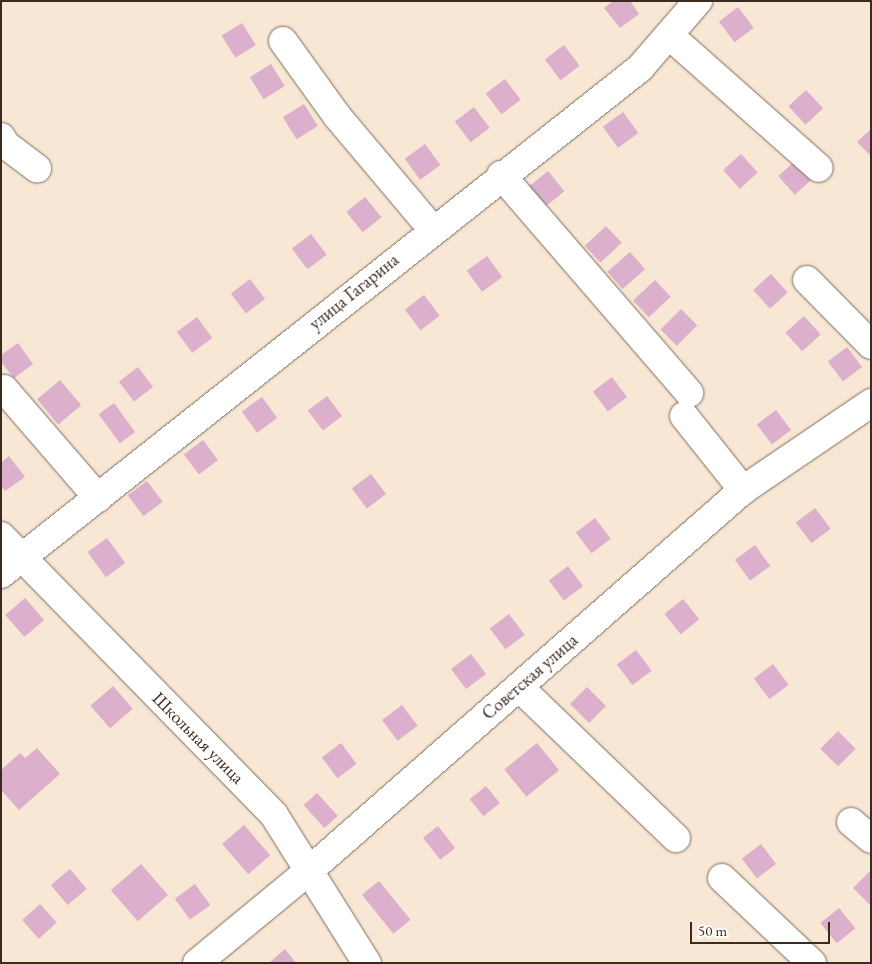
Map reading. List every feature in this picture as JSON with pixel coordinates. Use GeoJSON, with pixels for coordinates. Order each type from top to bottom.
{"type":"FeatureCollection","features":[{"type":"Feature","properties":{"kind":"street","name":"улица Гагарина"},"geometry":{"type":"LineString","coordinates":[[11,566],[501,175],[640,68],[698,1]]}},
{"type":"Feature","properties":{"kind":"street"},"geometry":{"type":"LineString","coordinates":[[669,35],[820,168]]}},
{"type":"Feature","properties":{"kind":"street"},"geometry":{"type":"LineString","coordinates":[[283,42],[337,116],[432,230]]}},
{"type":"Feature","properties":{"kind":"street"},"geometry":{"type":"LineString","coordinates":[[1,137],[6,145],[37,168]]}},
{"type":"Feature","properties":{"kind":"street"},"geometry":{"type":"LineString","coordinates":[[501,175],[687,404],[744,490]]}},
{"type":"Feature","properties":{"kind":"street"},"geometry":{"type":"LineString","coordinates":[[807,280],[871,345]]}},
{"type":"Feature","properties":{"kind":"street"},"geometry":{"type":"LineString","coordinates":[[4,389],[98,498]]}},
{"type":"Feature","properties":{"kind":"street","name":"Советская улица"},"geometry":{"type":"LineString","coordinates":[[197,963],[310,870],[744,490],[871,403]]}},
{"type":"Feature","properties":{"kind":"street","name":"Школьная улица"},"geometry":{"type":"LineString","coordinates":[[1,536],[11,566],[274,815],[367,963]]}},
{"type":"Feature","properties":{"kind":"street"},"geometry":{"type":"LineString","coordinates":[[519,687],[676,838]]}},
{"type":"Feature","properties":{"kind":"street"},"geometry":{"type":"LineString","coordinates":[[722,878],[812,963]]}},
{"type":"Feature","properties":{"kind":"building"},"geometry":{"type":"Polygon","coordinates":[[[613,1],[630,1],[639,14],[620,28],[604,8],[613,1]]]}},
{"type":"Feature","properties":{"kind":"building"},"geometry":{"type":"Polygon","coordinates":[[[738,7],[754,28],[734,42],[719,21],[738,7]]]}},
{"type":"Feature","properties":{"kind":"building"},"geometry":{"type":"Polygon","coordinates":[[[242,23],[256,45],[235,58],[222,36],[242,23]]]}},
{"type":"Feature","properties":{"kind":"building"},"geometry":{"type":"Polygon","coordinates":[[[564,45],[580,66],[560,80],[545,59],[564,45]]]}},
{"type":"Feature","properties":{"kind":"building"},"geometry":{"type":"Polygon","coordinates":[[[271,64],[285,86],[264,99],[250,77],[271,64]]]}},
{"type":"Feature","properties":{"kind":"building"},"geometry":{"type":"Polygon","coordinates":[[[505,79],[521,100],[501,114],[486,93],[505,79]]]}},
{"type":"Feature","properties":{"kind":"building"},"geometry":{"type":"Polygon","coordinates":[[[806,90],[823,108],[805,125],[788,106],[806,90]]]}},
{"type":"Feature","properties":{"kind":"building"},"geometry":{"type":"Polygon","coordinates":[[[304,104],[318,126],[297,139],[283,117],[304,104]]]}},
{"type":"Feature","properties":{"kind":"building"},"geometry":{"type":"Polygon","coordinates":[[[474,107],[490,128],[470,142],[455,121],[474,107]]]}},
{"type":"Feature","properties":{"kind":"building"},"geometry":{"type":"Polygon","coordinates":[[[623,112],[638,133],[618,148],[603,127],[623,112]]]}},
{"type":"Feature","properties":{"kind":"building"},"geometry":{"type":"Polygon","coordinates":[[[871,129],[871,156],[857,142],[871,129]]]}},
{"type":"Feature","properties":{"kind":"building"},"geometry":{"type":"Polygon","coordinates":[[[425,144],[440,165],[420,180],[405,159],[425,144]]]}},
{"type":"Feature","properties":{"kind":"building"},"geometry":{"type":"Polygon","coordinates":[[[741,154],[758,173],[740,189],[723,170],[741,154]]]}},
{"type":"Feature","properties":{"kind":"building"},"geometry":{"type":"Polygon","coordinates":[[[796,160],[813,179],[795,195],[778,176],[796,160]]]}},
{"type":"Feature","properties":{"kind":"building"},"geometry":{"type":"Polygon","coordinates":[[[548,171],[564,191],[546,206],[529,186],[548,171]]]}},
{"type":"Feature","properties":{"kind":"building"},"geometry":{"type":"Polygon","coordinates":[[[365,197],[381,217],[363,232],[346,212],[365,197]]]}},
{"type":"Feature","properties":{"kind":"building"},"geometry":{"type":"Polygon","coordinates":[[[606,226],[622,243],[600,263],[585,246],[606,226]]]}},
{"type":"Feature","properties":{"kind":"building"},"geometry":{"type":"Polygon","coordinates":[[[311,234],[327,255],[307,269],[292,248],[311,234]]]}},
{"type":"Feature","properties":{"kind":"building"},"geometry":{"type":"Polygon","coordinates":[[[630,252],[645,269],[622,289],[607,272],[630,252]]]}},
{"type":"Feature","properties":{"kind":"building"},"geometry":{"type":"Polygon","coordinates":[[[487,256],[502,277],[482,292],[467,271],[487,256]]]}},
{"type":"Feature","properties":{"kind":"building"},"geometry":{"type":"Polygon","coordinates":[[[771,274],[788,293],[770,309],[753,290],[771,274]]]}},
{"type":"Feature","properties":{"kind":"building"},"geometry":{"type":"Polygon","coordinates":[[[250,279],[265,299],[246,313],[231,293],[250,279]]]}},
{"type":"Feature","properties":{"kind":"building"},"geometry":{"type":"Polygon","coordinates":[[[655,280],[671,297],[649,317],[633,300],[655,280]]]}},
{"type":"Feature","properties":{"kind":"building"},"geometry":{"type":"Polygon","coordinates":[[[424,295],[440,316],[420,330],[405,309],[424,295]]]}},
{"type":"Feature","properties":{"kind":"building"},"geometry":{"type":"Polygon","coordinates":[[[681,309],[697,325],[677,346],[660,330],[681,309]]]}},
{"type":"Feature","properties":{"kind":"building"},"geometry":{"type":"Polygon","coordinates":[[[804,316],[821,335],[802,351],[785,333],[804,316]]]}},
{"type":"Feature","properties":{"kind":"building"},"geometry":{"type":"Polygon","coordinates":[[[197,317],[212,338],[192,353],[177,332],[197,317]]]}},
{"type":"Feature","properties":{"kind":"building"},"geometry":{"type":"Polygon","coordinates":[[[18,343],[33,364],[14,378],[1,362],[1,355],[18,343]]]}},
{"type":"Feature","properties":{"kind":"building"},"geometry":{"type":"Polygon","coordinates":[[[847,347],[862,367],[843,381],[828,361],[847,347]]]}},
{"type":"Feature","properties":{"kind":"building"},"geometry":{"type":"Polygon","coordinates":[[[138,367],[153,387],[134,401],[119,381],[138,367]]]}},
{"type":"Feature","properties":{"kind":"building"},"geometry":{"type":"Polygon","coordinates":[[[612,377],[627,397],[608,411],[593,391],[612,377]]]}},
{"type":"Feature","properties":{"kind":"building"},"geometry":{"type":"Polygon","coordinates":[[[60,380],[81,405],[58,425],[37,399],[60,380]]]}},
{"type":"Feature","properties":{"kind":"building"},"geometry":{"type":"Polygon","coordinates":[[[327,396],[342,416],[323,430],[308,410],[327,396]]]}},
{"type":"Feature","properties":{"kind":"building"},"geometry":{"type":"Polygon","coordinates":[[[262,397],[277,418],[257,433],[242,412],[262,397]]]}},
{"type":"Feature","properties":{"kind":"building"},"geometry":{"type":"Polygon","coordinates":[[[114,403],[135,432],[120,443],[99,414],[114,403]]]}},
{"type":"Feature","properties":{"kind":"building"},"geometry":{"type":"Polygon","coordinates":[[[776,410],[791,430],[772,444],[757,424],[776,410]]]}},
{"type":"Feature","properties":{"kind":"building"},"geometry":{"type":"Polygon","coordinates":[[[203,440],[218,460],[199,474],[184,454],[203,440]]]}},
{"type":"Feature","properties":{"kind":"building"},"geometry":{"type":"Polygon","coordinates":[[[9,456],[25,477],[5,491],[1,486],[1,463],[9,456]]]}},
{"type":"Feature","properties":{"kind":"building"},"geometry":{"type":"Polygon","coordinates":[[[371,474],[386,494],[367,508],[352,488],[371,474]]]}},
{"type":"Feature","properties":{"kind":"building"},"geometry":{"type":"Polygon","coordinates":[[[147,481],[163,502],[143,516],[128,495],[147,481]]]}},
{"type":"Feature","properties":{"kind":"building"},"geometry":{"type":"Polygon","coordinates":[[[815,508],[831,529],[811,543],[796,522],[815,508]]]}},
{"type":"Feature","properties":{"kind":"building"},"geometry":{"type":"Polygon","coordinates":[[[595,518],[611,539],[591,553],[576,532],[595,518]]]}},
{"type":"Feature","properties":{"kind":"building"},"geometry":{"type":"Polygon","coordinates":[[[107,538],[125,563],[106,577],[88,552],[107,538]]]}},
{"type":"Feature","properties":{"kind":"building"},"geometry":{"type":"Polygon","coordinates":[[[755,545],[770,566],[750,581],[735,560],[755,545]]]}},
{"type":"Feature","properties":{"kind":"building"},"geometry":{"type":"Polygon","coordinates":[[[568,566],[583,586],[564,600],[549,580],[568,566]]]}},
{"type":"Feature","properties":{"kind":"building"},"geometry":{"type":"Polygon","coordinates":[[[25,598],[44,620],[24,637],[5,615],[25,598]]]}},
{"type":"Feature","properties":{"kind":"building"},"geometry":{"type":"Polygon","coordinates":[[[683,599],[699,619],[681,634],[664,614],[683,599]]]}},
{"type":"Feature","properties":{"kind":"building"},"geometry":{"type":"Polygon","coordinates":[[[509,614],[525,635],[505,649],[490,628],[509,614]]]}},
{"type":"Feature","properties":{"kind":"building"},"geometry":{"type":"Polygon","coordinates":[[[636,650],[652,671],[632,685],[617,664],[636,650]]]}},
{"type":"Feature","properties":{"kind":"building"},"geometry":{"type":"Polygon","coordinates":[[[471,654],[486,674],[466,689],[451,669],[471,654]]]}},
{"type":"Feature","properties":{"kind":"building"},"geometry":{"type":"Polygon","coordinates":[[[773,664],[789,685],[769,699],[754,678],[773,664]]]}},
{"type":"Feature","properties":{"kind":"building"},"geometry":{"type":"Polygon","coordinates":[[[113,686],[133,709],[110,728],[90,706],[113,686]]]}},
{"type":"Feature","properties":{"kind":"building"},"geometry":{"type":"Polygon","coordinates":[[[587,687],[606,706],[589,723],[570,704],[587,687]]]}},
{"type":"Feature","properties":{"kind":"building"},"geometry":{"type":"Polygon","coordinates":[[[402,705],[418,726],[398,741],[382,720],[402,705]]]}},
{"type":"Feature","properties":{"kind":"building"},"geometry":{"type":"Polygon","coordinates":[[[838,731],[856,749],[838,766],[820,749],[838,731]]]}},
{"type":"Feature","properties":{"kind":"building"},"geometry":{"type":"Polygon","coordinates":[[[341,743],[357,764],[337,778],[322,757],[341,743]]]}},
{"type":"Feature","properties":{"kind":"building"},"geometry":{"type":"Polygon","coordinates":[[[537,743],[559,770],[526,797],[504,769],[537,743]]]}},
{"type":"Feature","properties":{"kind":"building"},"geometry":{"type":"Polygon","coordinates":[[[37,748],[60,774],[19,810],[1,790],[1,770],[20,753],[25,758],[37,748]]]}},
{"type":"Feature","properties":{"kind":"building"},"geometry":{"type":"Polygon","coordinates":[[[486,786],[500,803],[484,816],[470,799],[486,786]]]}},
{"type":"Feature","properties":{"kind":"building"},"geometry":{"type":"Polygon","coordinates":[[[317,793],[338,816],[324,828],[304,805],[317,793]]]}},
{"type":"Feature","properties":{"kind":"building"},"geometry":{"type":"Polygon","coordinates":[[[244,825],[270,855],[248,874],[222,844],[244,825]]]}},
{"type":"Feature","properties":{"kind":"building"},"geometry":{"type":"Polygon","coordinates":[[[438,826],[455,848],[440,860],[423,838],[438,826]]]}},
{"type":"Feature","properties":{"kind":"building"},"geometry":{"type":"Polygon","coordinates":[[[761,844],[776,864],[757,878],[742,858],[761,844]]]}},
{"type":"Feature","properties":{"kind":"building"},"geometry":{"type":"Polygon","coordinates":[[[141,864],[168,895],[138,921],[111,890],[141,864]]]}},
{"type":"Feature","properties":{"kind":"building"},"geometry":{"type":"Polygon","coordinates":[[[70,869],[87,889],[68,905],[51,885],[70,869]]]}},
{"type":"Feature","properties":{"kind":"building"},"geometry":{"type":"Polygon","coordinates":[[[871,872],[871,906],[853,888],[871,872]]]}},
{"type":"Feature","properties":{"kind":"building"},"geometry":{"type":"Polygon","coordinates":[[[379,881],[410,920],[393,934],[362,895],[379,881]]]}},
{"type":"Feature","properties":{"kind":"building"},"geometry":{"type":"Polygon","coordinates":[[[195,884],[210,905],[190,920],[175,899],[195,884]]]}},
{"type":"Feature","properties":{"kind":"building"},"geometry":{"type":"Polygon","coordinates":[[[40,904],[57,923],[39,939],[22,920],[40,904]]]}},
{"type":"Feature","properties":{"kind":"building"},"geometry":{"type":"Polygon","coordinates":[[[839,908],[855,928],[837,943],[820,923],[839,908]]]}},
{"type":"Feature","properties":{"kind":"building"},"geometry":{"type":"Polygon","coordinates":[[[285,949],[296,963],[269,963],[285,949]]]}}]}
